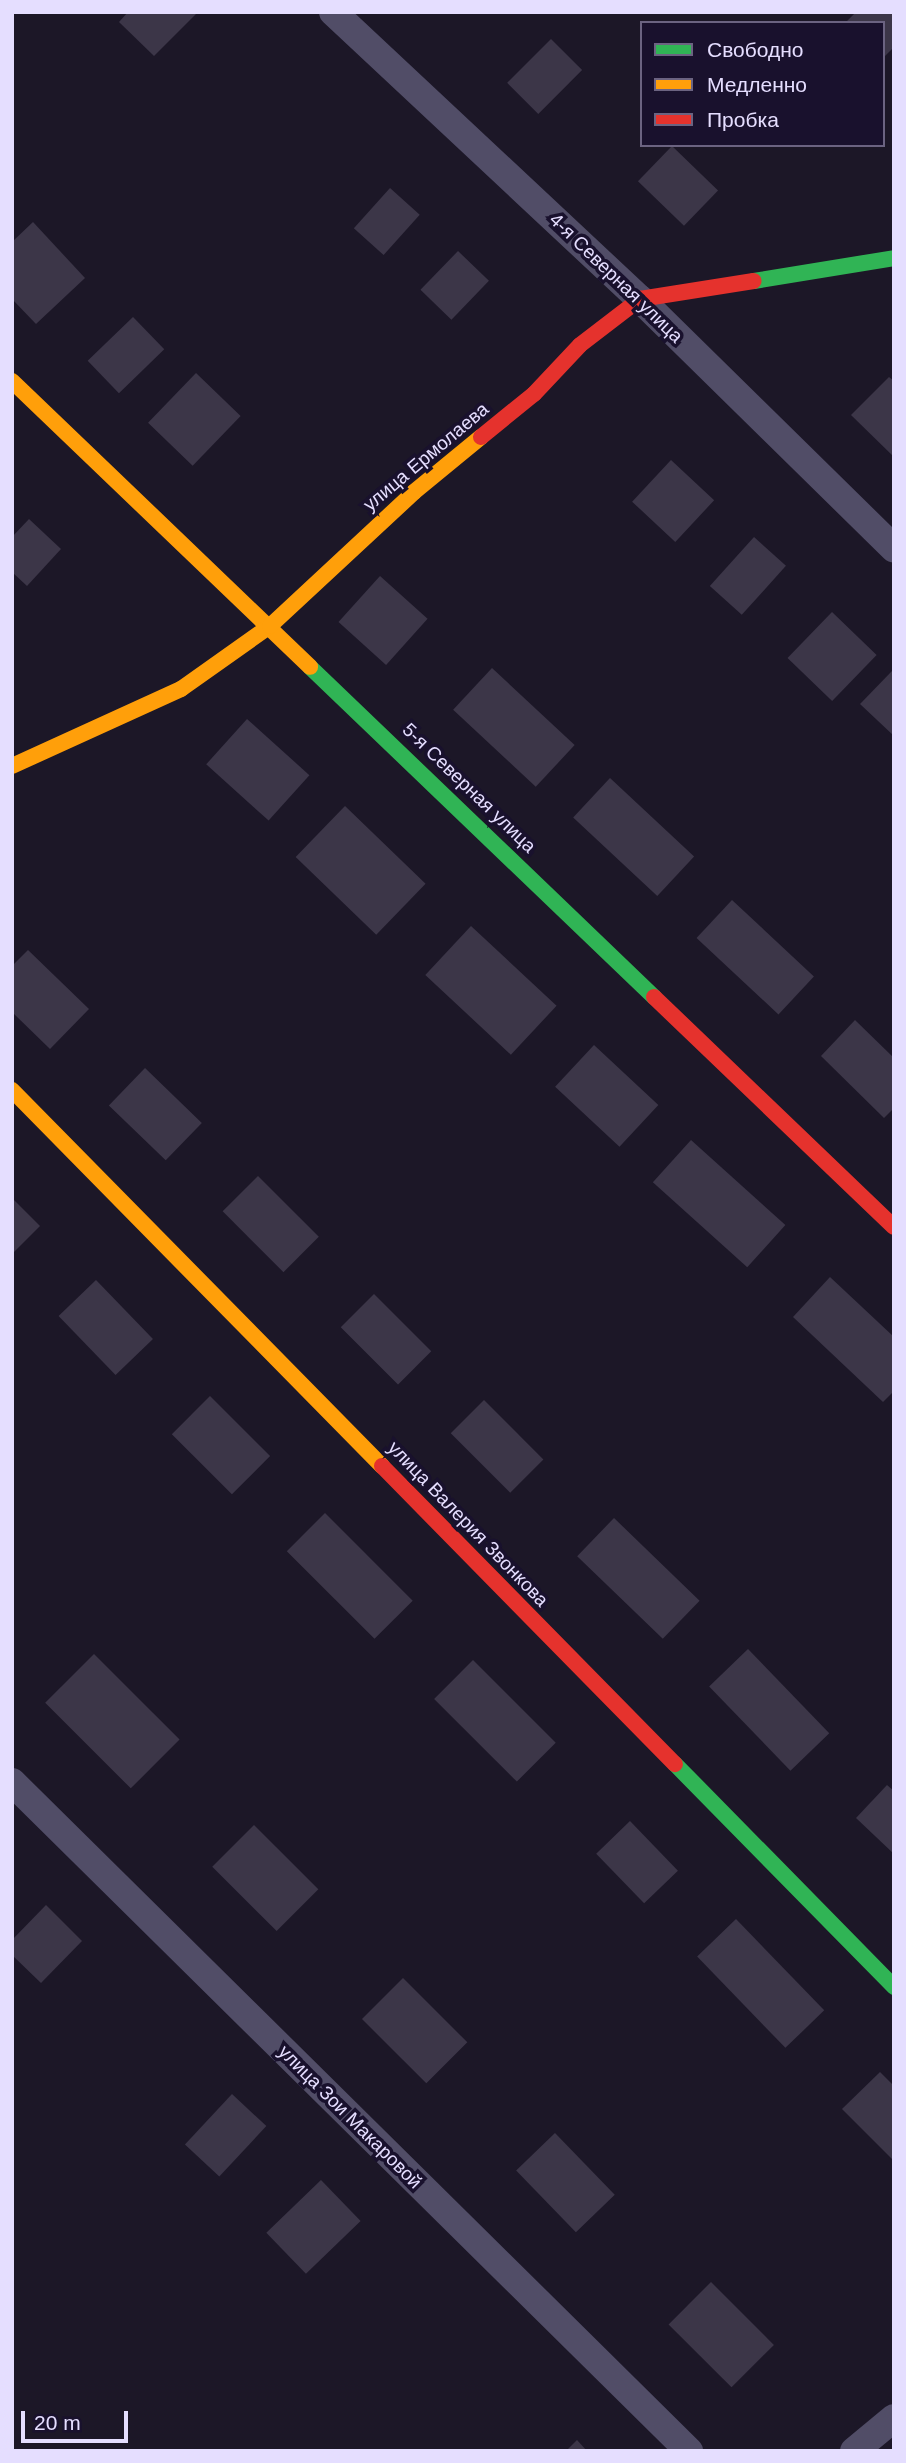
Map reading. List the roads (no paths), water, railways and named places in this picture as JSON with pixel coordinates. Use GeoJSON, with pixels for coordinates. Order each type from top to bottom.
{"type":"FeatureCollection","features":[{"type":"Feature","properties":{"kind":"street","name":"4-я Северная улица"},"geometry":{"type":"LineString","coordinates":[[333,12],[640,299],[894,549]]}},
{"type":"Feature","properties":{"kind":"street","name":"улица Ермолаева"},"geometry":{"type":"LineString","coordinates":[[12,766],[181,689],[270,626],[414,492],[534,394],[580,345],[640,299],[894,258]]}},
{"type":"Feature","properties":{"kind":"street","name":"5-я Северная улица"},"geometry":{"type":"LineString","coordinates":[[12,381],[894,1227]]}},
{"type":"Feature","properties":{"kind":"street","name":"улица Валерия Звонкова"},"geometry":{"type":"LineString","coordinates":[[12,1090],[894,1987]]}},
{"type":"Feature","properties":{"kind":"street","name":"улица Зои Макаровой"},"geometry":{"type":"LineString","coordinates":[[12,1782],[689,2451]]}},
{"type":"Feature","properties":{"kind":"street"},"geometry":{"type":"LineString","coordinates":[[854,2451],[894,2418]]}}]}
